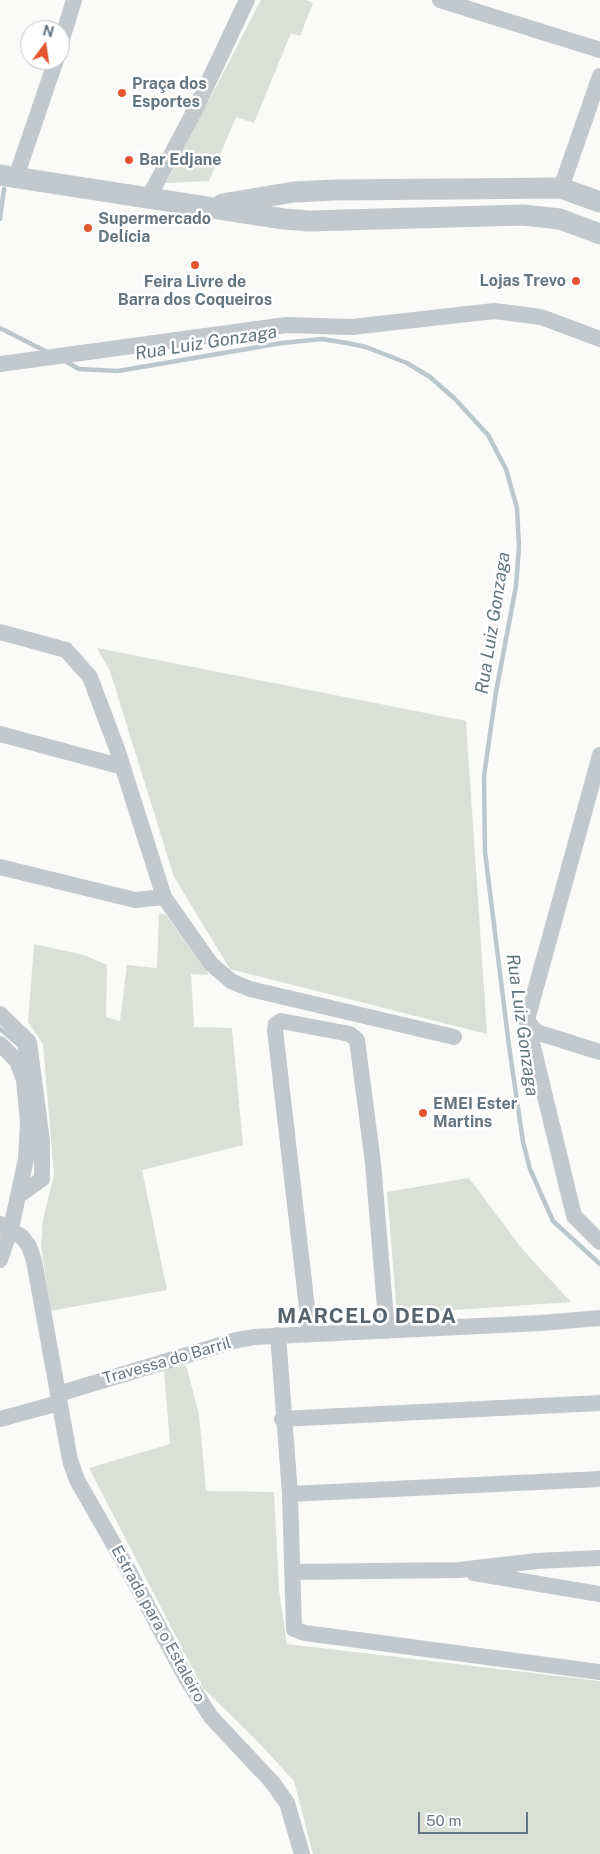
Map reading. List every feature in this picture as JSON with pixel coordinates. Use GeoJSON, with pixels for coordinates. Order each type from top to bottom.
{"type":"FeatureCollection","features":[{"type":"Feature","properties":{"kind":"street"},"geometry":{"type":"LineString","coordinates":[[68,20],[74,0]]}},
{"type":"Feature","properties":{"kind":"street"},"geometry":{"type":"LineString","coordinates":[[149,197],[194,110],[247,0]]}},
{"type":"Feature","properties":{"kind":"street"},"geometry":{"type":"LineString","coordinates":[[440,0],[477,6],[600,50]]}},
{"type":"Feature","properties":{"kind":"street"},"geometry":{"type":"LineString","coordinates":[[52,70],[8,176],[207,206],[267,206],[335,190],[561,188],[600,202]]}},
{"type":"Feature","properties":{"kind":"street"},"geometry":{"type":"LineString","coordinates":[[561,188],[600,76]]}},
{"type":"Feature","properties":{"kind":"street"},"geometry":{"type":"LineString","coordinates":[[267,206],[309,221],[523,215],[560,219],[600,234]]}},
{"type":"Feature","properties":{"kind":"street"},"geometry":{"type":"LineString","coordinates":[[0,364],[286,325],[352,327],[494,311],[541,317],[600,339]]}},
{"type":"Feature","properties":{"kind":"street"},"geometry":{"type":"LineString","coordinates":[[0,632],[66,650],[90,677],[122,767],[164,897],[211,964],[231,981],[250,989],[454,1037]]}},
{"type":"Feature","properties":{"kind":"street"},"geometry":{"type":"LineString","coordinates":[[0,734],[122,767]]}},
{"type":"Feature","properties":{"kind":"street"},"geometry":{"type":"LineString","coordinates":[[600,756],[528,1015],[574,1216],[600,1242]]}},
{"type":"Feature","properties":{"kind":"street"},"geometry":{"type":"LineString","coordinates":[[0,867],[135,900],[164,897]]}},
{"type":"Feature","properties":{"kind":"street"},"geometry":{"type":"LineString","coordinates":[[274,995],[310,1334]]}},
{"type":"Feature","properties":{"kind":"street"},"geometry":{"type":"LineString","coordinates":[[0,1014],[30,1042],[42,1141],[42,1179],[18,1196]]}},
{"type":"Feature","properties":{"kind":"street"},"geometry":{"type":"LineString","coordinates":[[528,1015],[536,1032],[600,1052]]}},
{"type":"Feature","properties":{"kind":"street"},"geometry":{"type":"LineString","coordinates":[[359,1016],[357,1040],[373,1163],[387,1331]]}},
{"type":"Feature","properties":{"kind":"street"},"geometry":{"type":"LineString","coordinates":[[276,1024],[287,1021],[350,1034],[357,1040]]}},
{"type":"Feature","properties":{"kind":"street"},"geometry":{"type":"LineString","coordinates":[[0,1044],[17,1061],[24,1080],[28,1131],[26,1160],[18,1196],[5,1226],[0,1260]]}},
{"type":"Feature","properties":{"kind":"street","name":"Estrada para o Estaleiro"},"geometry":{"type":"LineString","coordinates":[[5,1226],[29,1246],[34,1261],[70,1460],[77,1480],[201,1702],[211,1717],[272,1782],[287,1803],[302,1854]]}},
{"type":"Feature","properties":{"kind":"street","name":"Travessa do Barril"},"geometry":{"type":"LineString","coordinates":[[0,1419],[237,1340],[278,1335],[387,1331],[600,1318]]}},
{"type":"Feature","properties":{"kind":"street"},"geometry":{"type":"LineString","coordinates":[[278,1335],[282,1419],[290,1494],[292,1622],[294,1629],[299,1632],[600,1672]]}},
{"type":"Feature","properties":{"kind":"street"},"geometry":{"type":"LineString","coordinates":[[282,1419],[600,1403]]}},
{"type":"Feature","properties":{"kind":"street"},"geometry":{"type":"LineString","coordinates":[[290,1494],[600,1479]]}},
{"type":"Feature","properties":{"kind":"street"},"geometry":{"type":"LineString","coordinates":[[292,1572],[459,1570],[537,1561],[600,1558]]}},
{"type":"Feature","properties":{"kind":"street"},"geometry":{"type":"LineString","coordinates":[[459,1570],[522,1583],[600,1594]]}},
{"type":"Feature","properties":{"kind":"shaded area"},"geometry":{"type":"Polygon","coordinates":[[[261,0],[306,0],[313,3],[300,36],[291,33],[254,123],[236,117],[209,181],[166,183],[261,0]]]}},
{"type":"Feature","properties":{"kind":"shaded area"},"geometry":{"type":"Polygon","coordinates":[[[97,648],[466,721],[487,1034],[230,969],[174,877],[110,671],[97,648]]]}},
{"type":"Feature","properties":{"kind":"shaded area"},"geometry":{"type":"Polygon","coordinates":[[[159,913],[166,915],[209,975],[191,974],[194,1027],[232,1028],[243,1145],[142,1170],[167,1290],[50,1311],[41,1245],[43,1219],[54,1175],[43,1044],[28,1022],[34,944],[84,955],[107,965],[106,1017],[120,1021],[127,965],[157,968],[159,913]]]}},
{"type":"Feature","properties":{"kind":"shaded area"},"geometry":{"type":"Polygon","coordinates":[[[469,1178],[523,1250],[571,1302],[397,1314],[387,1192],[469,1178]]]}},
{"type":"Feature","properties":{"kind":"shaded area"},"geometry":{"type":"Polygon","coordinates":[[[186,1365],[199,1414],[206,1491],[274,1492],[279,1590],[287,1644],[600,1681],[600,1854],[313,1854],[294,1781],[257,1741],[202,1687],[89,1468],[170,1444],[164,1370],[186,1365]]]}},
{"type":"Feature","properties":{"kind":"waterway"},"geometry":{"type":"LineString","coordinates":[[0,219],[4,189]]}},
{"type":"Feature","properties":{"kind":"waterway","name":"Rua Luiz Gonzaga"},"geometry":{"type":"LineString","coordinates":[[0,328],[47,352]]}},
{"type":"Feature","properties":{"kind":"waterway","name":"Rua Luiz Gonzaga"},"geometry":{"type":"LineString","coordinates":[[63,360],[79,369],[118,371],[282,343],[322,339],[347,343],[366,347],[407,363],[430,377],[455,399],[488,435],[506,469],[517,508],[519,547],[516,586],[496,692],[484,776],[485,852],[509,1046],[523,1142],[530,1169],[553,1221],[600,1264]]}},
{"type":"Feature","properties":{"kind":"waterway"},"geometry":{"type":"LineString","coordinates":[[0,1029],[19,1045],[24,1059]]}},
{"type":"Feature","properties":{"kind":"place","name":"Praça dos Esportes"},"geometry":{"type":"Point","coordinates":[122,93]}},
{"type":"Feature","properties":{"kind":"place","name":"Bar Edjane"},"geometry":{"type":"Point","coordinates":[129,160]}},
{"type":"Feature","properties":{"kind":"place","name":"Supermercado Delícia"},"geometry":{"type":"Point","coordinates":[88,228]}},
{"type":"Feature","properties":{"kind":"place","name":"Feira Livre de Barra dos Coqueiros"},"geometry":{"type":"Point","coordinates":[195,265]}},
{"type":"Feature","properties":{"kind":"place","name":"Lojas Trevo"},"geometry":{"type":"Point","coordinates":[576,281]}},
{"type":"Feature","properties":{"kind":"place","name":"EMEI Ester Martins"},"geometry":{"type":"Point","coordinates":[423,1113]}},
{"type":"Feature","properties":{"kind":"district","name":"MARCELO DEDA"},"geometry":{"type":"Point","coordinates":[367,1317]}}]}
